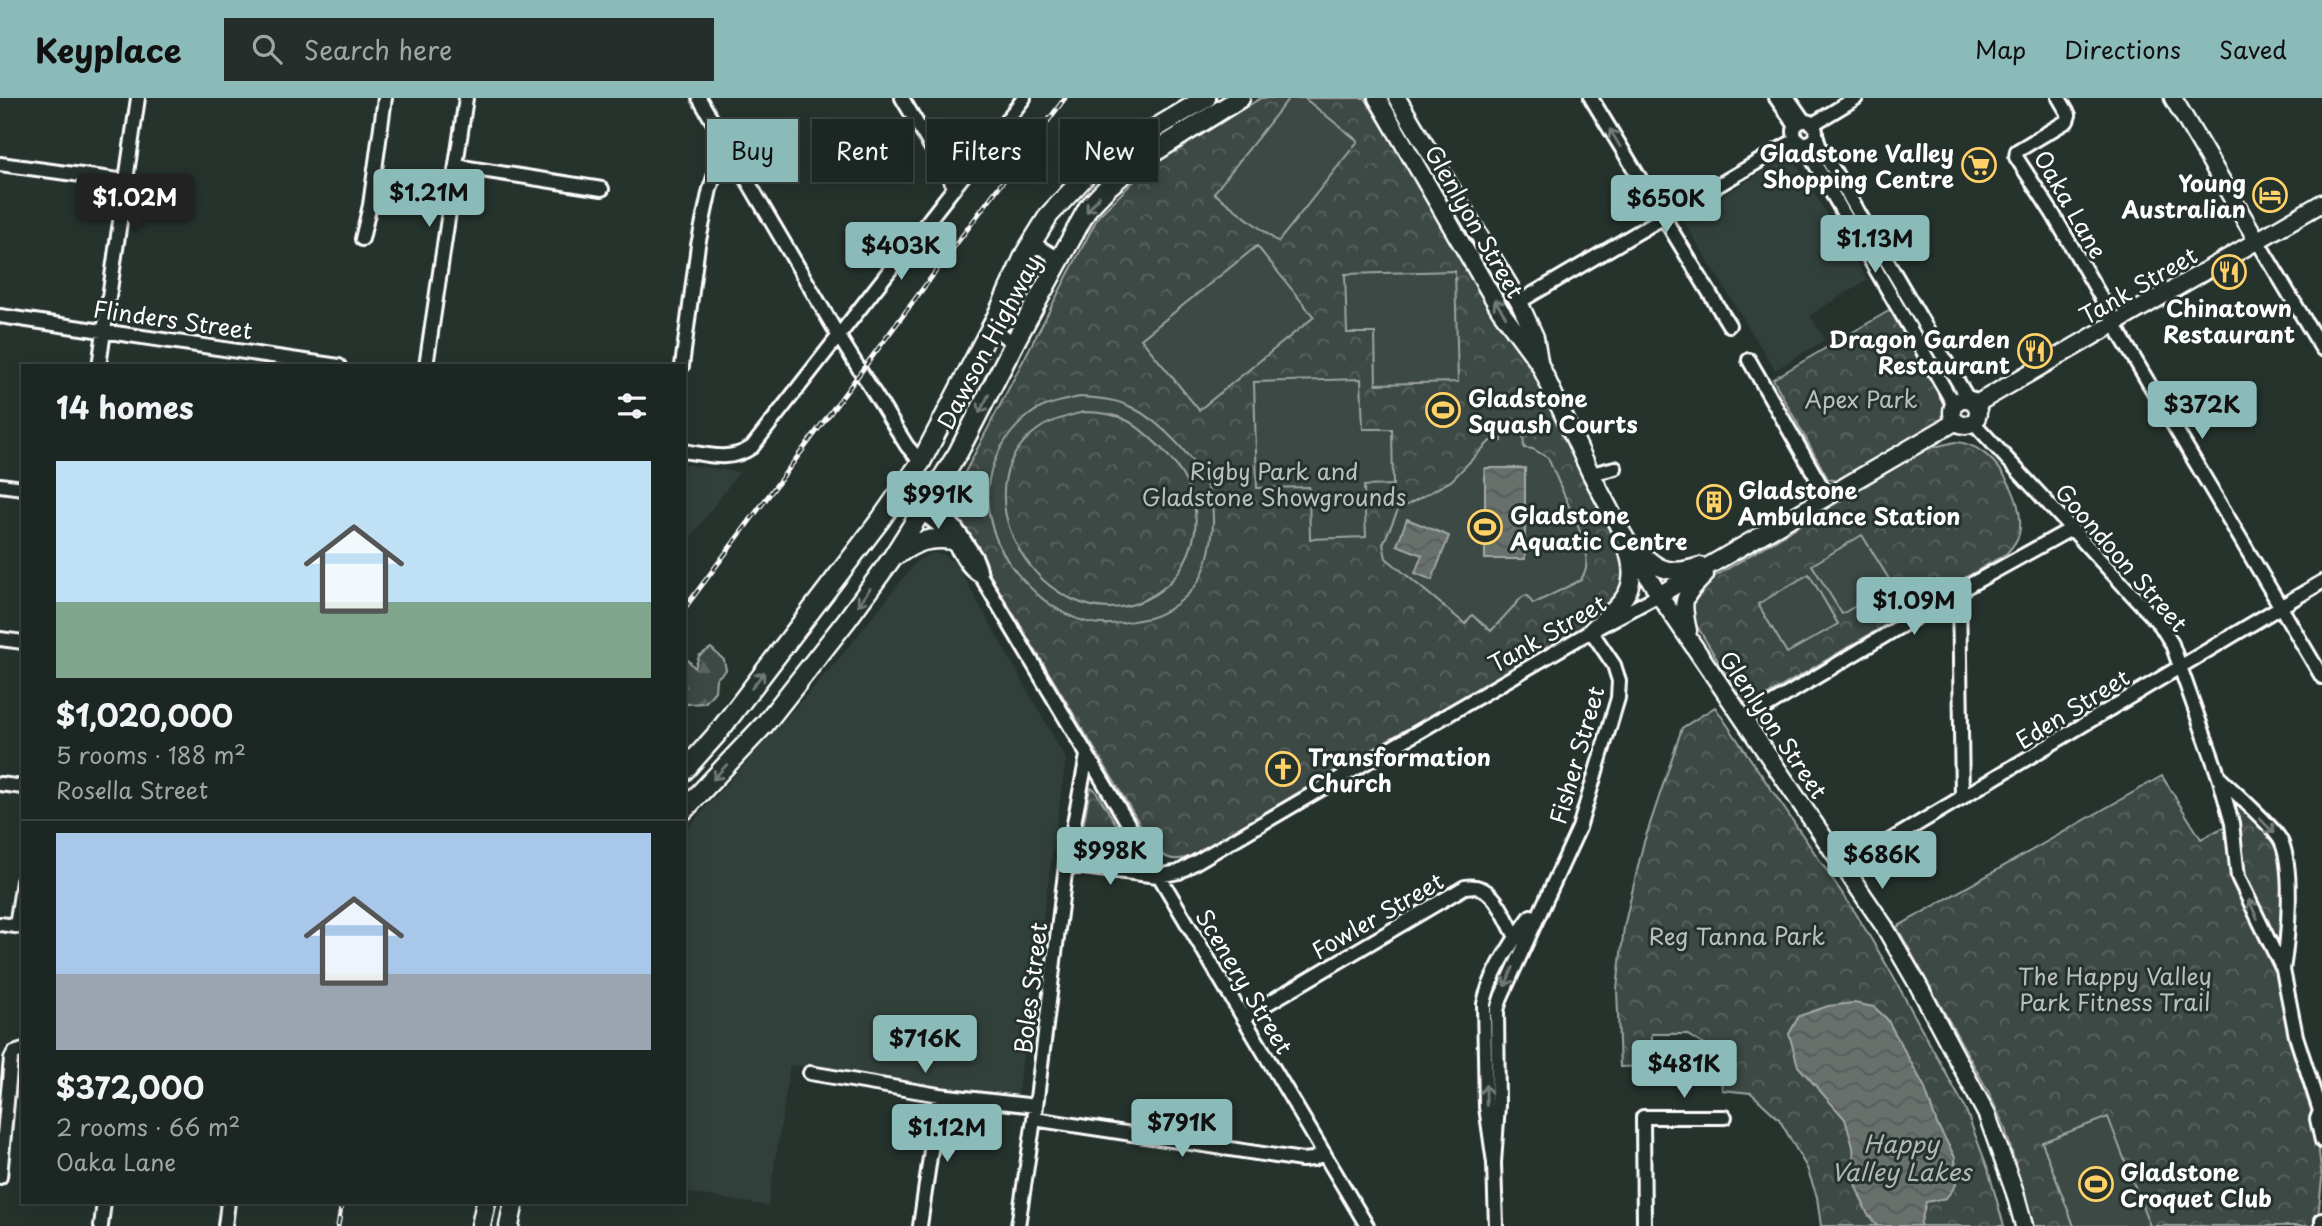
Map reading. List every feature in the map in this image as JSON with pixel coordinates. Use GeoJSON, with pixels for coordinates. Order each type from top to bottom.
{"type":"FeatureCollection","features":[{"type":"Feature","properties":{"kind":"highway","name":"Dawson Highway"},"geometry":{"type":"LineString","coordinates":[[686,769],[717,734],[921,462],[996,318],[1026,252],[1049,215],[1090,171],[1116,152],[1206,98]]}},
{"type":"Feature","properties":{"kind":"highway","name":"Dawson Highway"},"geometry":{"type":"LineString","coordinates":[[686,808],[765,724],[892,558],[964,443],[1056,264],[1088,208],[1134,165],[1240,98]]}},
{"type":"Feature","properties":{"kind":"highway"},"geometry":{"type":"LineString","coordinates":[[892,558],[920,540],[953,540]]}},
{"type":"Feature","properties":{"kind":"highway"},"geometry":{"type":"LineString","coordinates":[[481,1226],[486,1204]]}},
{"type":"Feature","properties":{"kind":"highway"},"geometry":{"type":"LineString","coordinates":[[512,1225],[514,1204]]}},
{"type":"Feature","properties":{"kind":"main road","name":"Glenlyon Street"},"geometry":{"type":"LineString","coordinates":[[1377,98],[1500,310],[1539,363],[1591,474],[1659,595],[1884,926],[1976,1092],[1997,1138],[2024,1226]]}},
{"type":"Feature","properties":{"kind":"main road","name":"Glenlyon Street"},"geometry":{"type":"LineString","coordinates":[[1397,98],[1519,302],[1535,337],[1539,363]]}},
{"type":"Feature","properties":{"kind":"main road"},"geometry":{"type":"LineString","coordinates":[[2173,98],[2258,242]]}},
{"type":"Feature","properties":{"kind":"main road","name":"Tank Street"},"geometry":{"type":"LineString","coordinates":[[1966,403],[2115,324],[2322,202]]}},
{"type":"Feature","properties":{"kind":"main road"},"geometry":{"type":"LineString","coordinates":[[1966,403],[1978,416],[1974,423],[1962,426],[1955,422],[1952,412],[1966,403]]}},
{"type":"Feature","properties":{"kind":"main road","name":"Tank Street"},"geometry":{"type":"LineString","coordinates":[[1659,595],[1955,422]]}},
{"type":"Feature","properties":{"kind":"main road"},"geometry":{"type":"LineString","coordinates":[[1619,527],[1647,560],[1661,569],[1688,570],[1722,558]]}},
{"type":"Feature","properties":{"kind":"main road"},"geometry":{"type":"LineString","coordinates":[[1591,631],[1620,603],[1633,578],[1633,568],[1619,527]]}},
{"type":"Feature","properties":{"kind":"main road"},"geometry":{"type":"LineString","coordinates":[[1689,637],[1684,610],[1685,597],[1722,558]]}},
{"type":"Feature","properties":{"kind":"street"},"geometry":{"type":"LineString","coordinates":[[99,364],[138,98]]}},
{"type":"Feature","properties":{"kind":"street"},"geometry":{"type":"LineString","coordinates":[[362,239],[370,205],[384,98]]}},
{"type":"Feature","properties":{"kind":"street"},"geometry":{"type":"LineString","coordinates":[[426,364],[466,98]]}},
{"type":"Feature","properties":{"kind":"street"},"geometry":{"type":"LineString","coordinates":[[699,98],[711,119]]}},
{"type":"Feature","properties":{"kind":"street"},"geometry":{"type":"LineString","coordinates":[[902,98],[954,186]]}},
{"type":"Feature","properties":{"kind":"street"},"geometry":{"type":"LineString","coordinates":[[686,451],[723,458],[744,453],[752,447],[1024,98]]}},
{"type":"Feature","properties":{"kind":"street"},"geometry":{"type":"LineString","coordinates":[[1591,98],[1730,325]]}},
{"type":"Feature","properties":{"kind":"street"},"geometry":{"type":"LineString","coordinates":[[1776,98],[1805,131]]}},
{"type":"Feature","properties":{"kind":"street"},"geometry":{"type":"LineString","coordinates":[[1788,98],[1966,403]]}},
{"type":"Feature","properties":{"kind":"street"},"geometry":{"type":"LineString","coordinates":[[1519,302],[1856,98]]}},
{"type":"Feature","properties":{"kind":"street","name":"Oaka Lane"},"geometry":{"type":"LineString","coordinates":[[2059,98],[2069,115],[2067,121],[2017,151],[2016,157],[2057,220],[2322,677]]}},
{"type":"Feature","properties":{"kind":"street"},"geometry":{"type":"LineString","coordinates":[[0,164],[126,181]]}},
{"type":"Feature","properties":{"kind":"street"},"geometry":{"type":"LineString","coordinates":[[456,166],[602,189]]}},
{"type":"Feature","properties":{"kind":"street"},"geometry":{"type":"LineString","coordinates":[[682,364],[698,245],[712,182]]}},
{"type":"Feature","properties":{"kind":"street"},"geometry":{"type":"LineString","coordinates":[[748,182],[838,335],[907,446],[921,462]]}},
{"type":"Feature","properties":{"kind":"street"},"geometry":{"type":"LineString","coordinates":[[2258,242],[2322,349]]}},
{"type":"Feature","properties":{"kind":"street"},"geometry":{"type":"LineString","coordinates":[[1026,252],[1039,247],[1051,254],[1056,264]]}},
{"type":"Feature","properties":{"kind":"street","name":"Flinders Street"},"geometry":{"type":"LineString","coordinates":[[0,316],[326,364]]}},
{"type":"Feature","properties":{"kind":"street"},"geometry":{"type":"LineString","coordinates":[[996,318],[999,333],[1010,340],[1017,338]]}},
{"type":"Feature","properties":{"kind":"street"},"geometry":{"type":"LineString","coordinates":[[1749,360],[1827,496]]}},
{"type":"Feature","properties":{"kind":"street","name":"Goondoon Street"},"geometry":{"type":"LineString","coordinates":[[1974,423],[2167,634],[2181,665],[2219,777],[2232,823],[2238,877],[2283,970],[2296,1036],[2321,1112],[2317,1119],[2322,1141]]}},
{"type":"Feature","properties":{"kind":"street"},"geometry":{"type":"LineString","coordinates":[[1591,474],[1615,468]]}},
{"type":"Feature","properties":{"kind":"street"},"geometry":{"type":"LineString","coordinates":[[0,485],[21,488]]}},
{"type":"Feature","properties":{"kind":"street","name":"Scenery Street"},"geometry":{"type":"LineString","coordinates":[[901,491],[925,508],[952,521],[959,530],[980,566],[981,576],[1367,1226]]}},
{"type":"Feature","properties":{"kind":"street","name":"Scenery Street"},"geometry":{"type":"LineString","coordinates":[[925,508],[953,540],[972,572],[981,576]]}},
{"type":"Feature","properties":{"kind":"street"},"geometry":{"type":"LineString","coordinates":[[1743,721],[1959,591],[2071,529]]}},
{"type":"Feature","properties":{"kind":"street","name":"Eden Street"},"geometry":{"type":"LineString","coordinates":[[1844,868],[2322,582]]}},
{"type":"Feature","properties":{"kind":"street"},"geometry":{"type":"LineString","coordinates":[[1959,591],[1962,798]]}},
{"type":"Feature","properties":{"kind":"street","name":"Tank Street"},"geometry":{"type":"LineString","coordinates":[[1158,876],[1179,872],[1591,631],[1659,595]]}},
{"type":"Feature","properties":{"kind":"street","name":"Fisher Street"},"geometry":{"type":"LineString","coordinates":[[1496,1226],[1494,1163],[1498,1105],[1497,1010],[1579,828],[1619,690],[1614,665],[1591,631]]}},
{"type":"Feature","properties":{"kind":"street"},"geometry":{"type":"LineString","coordinates":[[0,639],[21,642]]}},
{"type":"Feature","properties":{"kind":"street","name":"Boles Street"},"geometry":{"type":"LineString","coordinates":[[1018,1226],[1066,865],[1087,756]]}},
{"type":"Feature","properties":{"kind":"street","name":"Goondoon Street"},"geometry":{"type":"LineString","coordinates":[[2219,777],[2280,839],[2287,860],[2288,906],[2283,970]]}},
{"type":"Feature","properties":{"kind":"street"},"geometry":{"type":"LineString","coordinates":[[0,784],[21,788]]}},
{"type":"Feature","properties":{"kind":"street"},"geometry":{"type":"LineString","coordinates":[[1066,865],[1158,876]]}},
{"type":"Feature","properties":{"kind":"street","name":"Fowler Street"},"geometry":{"type":"LineString","coordinates":[[1242,1018],[1465,887],[1479,886],[1490,893],[1516,937]]}},
{"type":"Feature","properties":{"kind":"street","name":"Fisher Street"},"geometry":{"type":"LineString","coordinates":[[1494,1163],[1486,1107],[1484,1003],[1488,988],[1516,937],[1548,893]]}},
{"type":"Feature","properties":{"kind":"street"},"geometry":{"type":"LineString","coordinates":[[0,923],[19,926],[21,904]]}},
{"type":"Feature","properties":{"kind":"street"},"geometry":{"type":"LineString","coordinates":[[0,1177],[11,1059],[14,1053],[21,1051]]}},
{"type":"Feature","properties":{"kind":"street"},"geometry":{"type":"LineString","coordinates":[[810,1073],[939,1095],[1036,1106]]}},
{"type":"Feature","properties":{"kind":"street"},"geometry":{"type":"LineString","coordinates":[[920,1226],[939,1095]]}},
{"type":"Feature","properties":{"kind":"street"},"geometry":{"type":"LineString","coordinates":[[1644,1226],[1643,1117],[1726,1117]]}},
{"type":"Feature","properties":{"kind":"street"},"geometry":{"type":"LineString","coordinates":[[1034,1119],[1302,1160],[1313,1159],[1324,1153]]}},
{"type":"Feature","properties":{"kind":"street"},"geometry":{"type":"LineString","coordinates":[[101,1226],[104,1204]]}},
{"type":"Feature","properties":{"kind":"street"},"geometry":{"type":"LineString","coordinates":[[225,1226],[228,1204]]}},
{"type":"Feature","properties":{"kind":"street"},"geometry":{"type":"LineString","coordinates":[[2322,1220],[2322,1226]]}},
{"type":"Feature","properties":{"kind":"shaded area"},"geometry":{"type":"Polygon","coordinates":[[[1791,155],[1867,280],[1810,315],[1825,340],[1775,370],[1683,220],[1791,155]]]}},
{"type":"Feature","properties":{"kind":"shaded area"},"geometry":{"type":"Polygon","coordinates":[[[686,464],[739,472],[686,543],[686,464]]]}},
{"type":"Feature","properties":{"kind":"shaded area"},"geometry":{"type":"Polygon","coordinates":[[[930,554],[943,554],[957,565],[1066,759],[1017,1097],[790,1065],[768,1206],[686,1192],[686,830],[839,659],[918,560],[930,554]]]}},
{"type":"Feature","properties":{"kind":"green space","name":"Rigby Park and Gladstone Showgrounds"},"geometry":{"type":"Polygon","coordinates":[[[1261,98],[1365,98],[1535,376],[1628,570],[1626,585],[1594,623],[1384,742],[1192,856],[1180,859],[1166,857],[1153,846],[948,505],[1099,215],[1133,182],[1158,182],[1158,161],[1261,98]]]}},
{"type":"Feature","properties":{"kind":"green space"},"geometry":{"type":"Polygon","coordinates":[[[1289,98],[1304,98],[1358,141],[1278,242],[1214,193],[1289,98]]]}},
{"type":"Feature","properties":{"kind":"green space"},"geometry":{"type":"Polygon","coordinates":[[[1257,246],[1314,317],[1199,410],[1141,339],[1257,246]]]}},
{"type":"Feature","properties":{"kind":"green space"},"geometry":{"type":"Polygon","coordinates":[[[1455,271],[1458,382],[1376,384],[1375,333],[1347,333],[1345,274],[1455,271]]]}},
{"type":"Feature","properties":{"kind":"green space","name":"Apex Park"},"geometry":{"type":"Polygon","coordinates":[[[1892,309],[1935,381],[1944,410],[1943,421],[1842,479],[1828,479],[1773,379],[1892,309]]]}},
{"type":"Feature","properties":{"kind":"green space"},"geometry":{"type":"Polygon","coordinates":[[[1361,379],[1363,429],[1392,429],[1393,485],[1364,486],[1366,537],[1310,539],[1309,487],[1257,488],[1254,382],[1361,379]]]}},
{"type":"Feature","properties":{"kind":"green space"},"geometry":{"type":"Polygon","coordinates":[[[1079,397],[1125,404],[1142,413],[1177,443],[1196,467],[1209,492],[1213,511],[1212,531],[1200,579],[1178,603],[1149,618],[1107,624],[1084,621],[1066,614],[1042,599],[1020,576],[1006,558],[996,538],[988,496],[990,475],[998,454],[1011,433],[1038,409],[1079,397]],[[1083,412],[1043,426],[1016,453],[1004,485],[1007,519],[1020,552],[1043,580],[1073,600],[1106,608],[1142,601],[1172,580],[1191,547],[1196,516],[1189,487],[1161,448],[1126,420],[1096,412],[1083,412]]]}},
{"type":"Feature","properties":{"kind":"green space","name":"Gladstone Aquatic Centre"},"geometry":{"type":"Polygon","coordinates":[[[1503,431],[1523,431],[1524,448],[1533,449],[1548,458],[1587,547],[1586,569],[1581,580],[1533,604],[1527,595],[1522,597],[1491,631],[1472,615],[1465,624],[1386,558],[1383,544],[1398,510],[1451,481],[1490,441],[1502,441],[1503,431]]]}},
{"type":"Feature","properties":{"kind":"green space"},"geometry":{"type":"Polygon","coordinates":[[[1955,442],[1969,445],[1994,462],[2012,490],[2018,505],[2019,534],[2007,553],[1764,697],[1746,702],[1739,696],[1691,616],[1690,605],[1704,583],[1926,449],[1955,442]]]}},
{"type":"Feature","properties":{"kind":"green space"},"geometry":{"type":"Polygon","coordinates":[[[1862,535],[1892,584],[1842,614],[1812,565],[1862,535]]]}},
{"type":"Feature","properties":{"kind":"green space"},"geometry":{"type":"Polygon","coordinates":[[[1809,574],[1838,624],[1787,653],[1758,604],[1809,574]]]}},
{"type":"Feature","properties":{"kind":"green space"},"geometry":{"type":"Polygon","coordinates":[[[711,648],[724,660],[726,670],[716,679],[715,691],[705,703],[686,705],[686,660],[695,668],[699,656],[711,648]]]}},
{"type":"Feature","properties":{"kind":"green space","name":"Reg Tanna Park"},"geometry":{"type":"Polygon","coordinates":[[[1715,707],[1855,912],[1889,969],[1965,1108],[1988,1169],[2004,1226],[1821,1226],[1817,1197],[1807,1168],[1779,1119],[1751,1093],[1722,1090],[1719,1054],[1686,1034],[1652,1034],[1651,1066],[1620,1067],[1617,989],[1624,927],[1643,845],[1682,728],[1715,707]]]}},
{"type":"Feature","properties":{"kind":"green space","name":"The Happy Valley Park Fitness Trail"},"geometry":{"type":"Polygon","coordinates":[[[2162,776],[2201,839],[2232,823],[2219,777],[2278,847],[2283,865],[2277,974],[2289,1041],[2316,1125],[2322,1179],[2317,1226],[2033,1226],[2005,1128],[1988,1091],[1897,927],[2162,776]]]}},
{"type":"Feature","properties":{"kind":"green space"},"geometry":{"type":"Polygon","coordinates":[[[1090,788],[1097,793],[1135,855],[1133,861],[1087,855],[1080,845],[1090,788]]]}},
{"type":"Feature","properties":{"kind":"green space","name":"Gladstone Croquet Club"},"geometry":{"type":"Polygon","coordinates":[[[2108,1117],[2150,1226],[2074,1226],[2042,1142],[2108,1117]]]}},
{"type":"Feature","properties":{"kind":"water"},"geometry":{"type":"Polygon","coordinates":[[[1485,468],[1525,468],[1525,559],[1485,559],[1485,468]]]}},
{"type":"Feature","properties":{"kind":"water"},"geometry":{"type":"Polygon","coordinates":[[[1407,519],[1449,536],[1432,580],[1415,573],[1422,555],[1397,545],[1407,519]]]}},
{"type":"Feature","properties":{"kind":"water","name":"Happy Valley Lakes"},"geometry":{"type":"Polygon","coordinates":[[[1854,1003],[1874,1007],[1887,1019],[1924,1086],[1937,1124],[1955,1157],[1956,1185],[1946,1198],[1926,1202],[1920,1226],[1877,1226],[1867,1213],[1855,1184],[1853,1147],[1845,1119],[1798,1066],[1789,1034],[1799,1016],[1828,1006],[1854,1003]]]}},
{"type":"Feature","properties":{"kind":"railway"},"geometry":{"type":"LineString","coordinates":[[686,606],[1065,98]]}},
{"type":"Feature","properties":{"kind":"railway"},"geometry":{"type":"LineString","coordinates":[[338,1226],[342,1204]]}},
{"type":"Feature","properties":{"kind":"place","name":"Gladstone Valley Shopping Centre"},"geometry":{"type":"Point","coordinates":[1979,165]}},
{"type":"Feature","properties":{"kind":"place","name":"Young Australian"},"geometry":{"type":"Point","coordinates":[2270,195]}},
{"type":"Feature","properties":{"kind":"place","name":"Chinatown Restaurant"},"geometry":{"type":"Point","coordinates":[2229,272]}},
{"type":"Feature","properties":{"kind":"place","name":"Dragon Garden Restaurant"},"geometry":{"type":"Point","coordinates":[2035,351]}},
{"type":"Feature","properties":{"kind":"place","name":"Gladstone Squash Courts"},"geometry":{"type":"Point","coordinates":[1443,410]}},
{"type":"Feature","properties":{"kind":"place","name":"Gladstone Ambulance Station"},"geometry":{"type":"Point","coordinates":[1714,502]}},
{"type":"Feature","properties":{"kind":"place","name":"Gladstone Aquatic Centre"},"geometry":{"type":"Point","coordinates":[1485,527]}},
{"type":"Feature","properties":{"kind":"place","name":"Transformation Church"},"geometry":{"type":"Point","coordinates":[1283,769]}},
{"type":"Feature","properties":{"kind":"place","name":"Gladstone Croquet Club"},"geometry":{"type":"Point","coordinates":[2096,1184]}}]}
